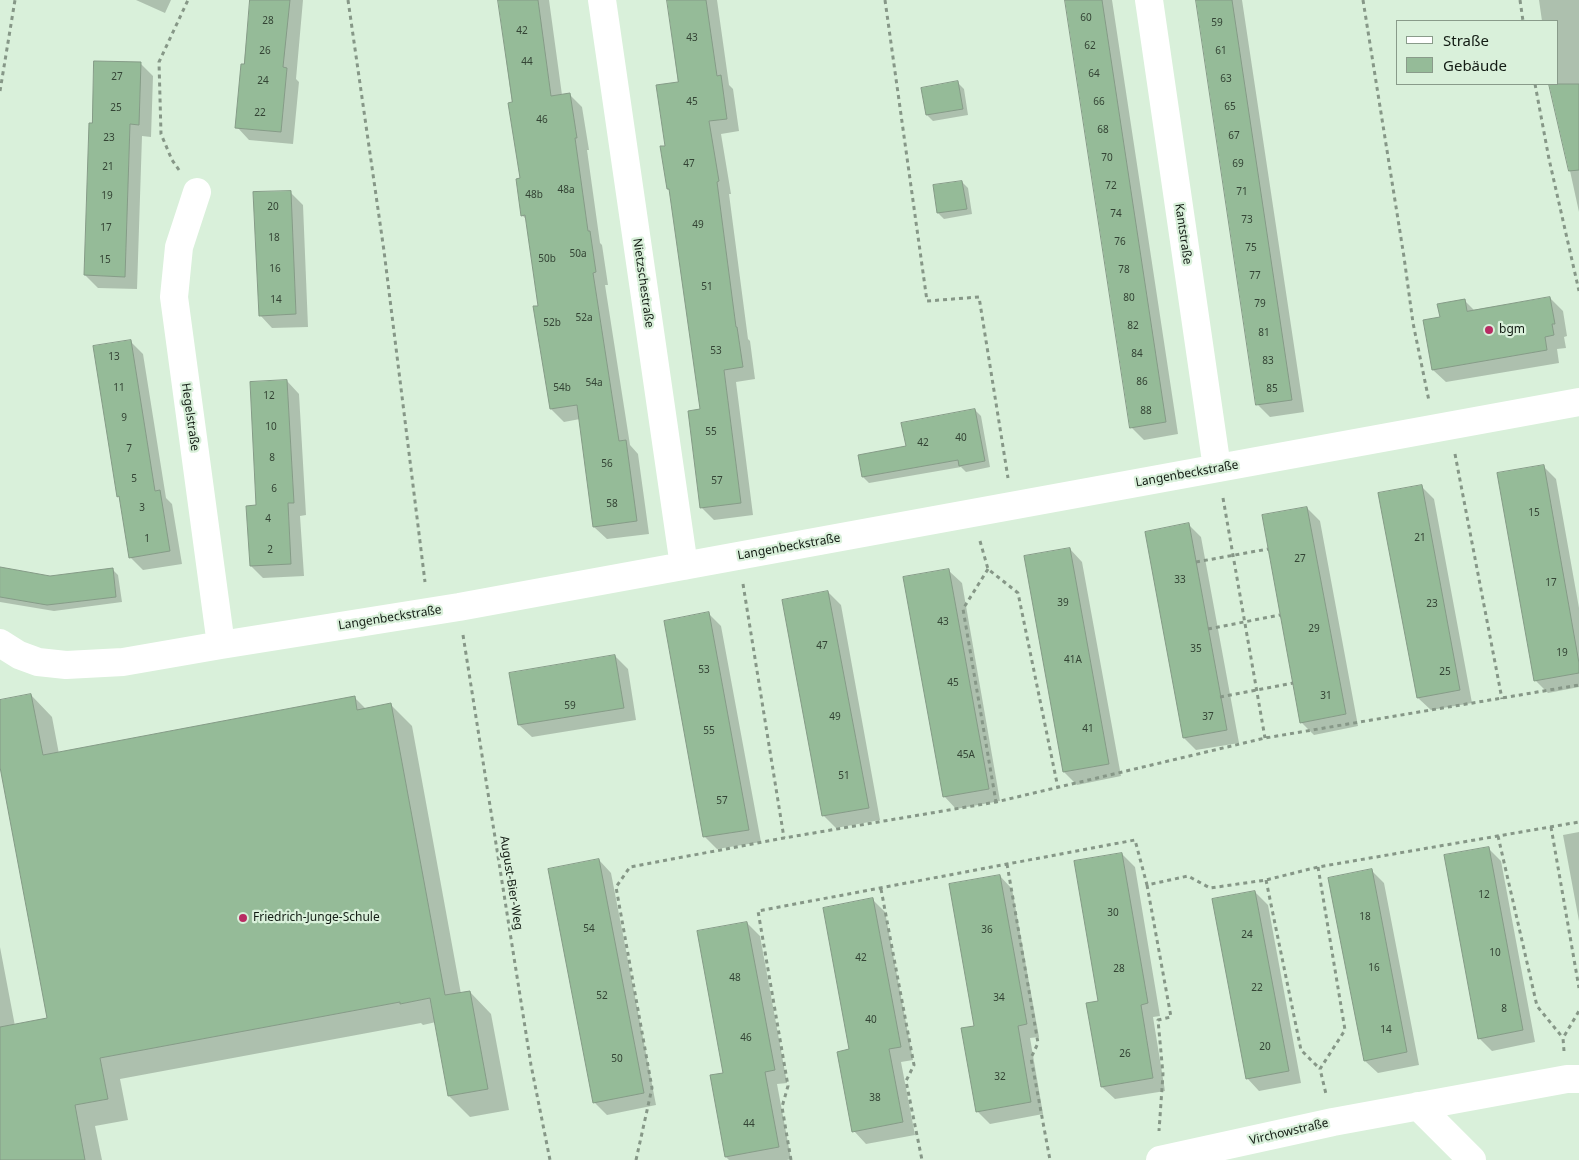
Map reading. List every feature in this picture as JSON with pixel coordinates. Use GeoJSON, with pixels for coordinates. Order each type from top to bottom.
{"type":"FeatureCollection","features":[{"type":"Feature","properties":{"kind":"street","name":"Nietzschestraße"},"geometry":{"type":"LineString","coordinates":[[602,0],[684,566]]}},
{"type":"Feature","properties":{"kind":"street","name":"Kantstraße"},"geometry":{"type":"LineString","coordinates":[[1149,0],[1218,468]]}},
{"type":"Feature","properties":{"kind":"street","name":"Hegelstraße"},"geometry":{"type":"LineString","coordinates":[[197,192],[179,248],[174,297],[220,644]]}},
{"type":"Feature","properties":{"kind":"street","name":"Langenbeckstraße"},"geometry":{"type":"LineString","coordinates":[[0,643],[19,656],[38,662],[66,665],[123,662],[220,644],[429,613],[1579,402]]}},
{"type":"Feature","properties":{"kind":"street","name":"Virchowstraße"},"geometry":{"type":"LineString","coordinates":[[1160,1160],[1333,1122],[1567,1079],[1579,1079]]}},
{"type":"Feature","properties":{"kind":"street"},"geometry":{"type":"LineString","coordinates":[[1418,1106],[1472,1160]]}},
{"type":"Feature","properties":{"kind":"path"},"geometry":{"type":"LineString","coordinates":[[0,91],[15,0]]}},
{"type":"Feature","properties":{"kind":"path"},"geometry":{"type":"LineString","coordinates":[[188,0],[159,62],[161,134],[172,160],[197,192]]}},
{"type":"Feature","properties":{"kind":"path"},"geometry":{"type":"LineString","coordinates":[[348,0],[384,251],[429,613]]}},
{"type":"Feature","properties":{"kind":"path"},"geometry":{"type":"LineString","coordinates":[[885,0],[927,302],[978,297],[1012,506]]}},
{"type":"Feature","properties":{"kind":"path"},"geometry":{"type":"LineString","coordinates":[[1363,0],[1413,323],[1435,428]]}},
{"type":"Feature","properties":{"kind":"path"},"geometry":{"type":"LineString","coordinates":[[1520,0],[1523,20]]}},
{"type":"Feature","properties":{"kind":"path"},"geometry":{"type":"LineString","coordinates":[[1534,85],[1579,291]]}},
{"type":"Feature","properties":{"kind":"path"},"geometry":{"type":"LineString","coordinates":[[1454,450],[1502,699]]}},
{"type":"Feature","properties":{"kind":"path"},"geometry":{"type":"LineString","coordinates":[[1222,496],[1265,738]]}},
{"type":"Feature","properties":{"kind":"path"},"geometry":{"type":"LineString","coordinates":[[972,513],[988,569],[1018,593],[1058,788]]}},
{"type":"Feature","properties":{"kind":"path"},"geometry":{"type":"LineString","coordinates":[[1196,562],[1268,549]]}},
{"type":"Feature","properties":{"kind":"path"},"geometry":{"type":"LineString","coordinates":[[739,556],[784,838]]}},
{"type":"Feature","properties":{"kind":"path"},"geometry":{"type":"LineString","coordinates":[[988,569],[963,608],[996,802]]}},
{"type":"Feature","properties":{"kind":"path","name":"August-Bier-Weg"},"geometry":{"type":"LineString","coordinates":[[458,607],[531,1065],[550,1160]]}},
{"type":"Feature","properties":{"kind":"path"},"geometry":{"type":"LineString","coordinates":[[1208,629],[1280,615]]}},
{"type":"Feature","properties":{"kind":"path"},"geometry":{"type":"LineString","coordinates":[[1220,697],[1293,683]]}},
{"type":"Feature","properties":{"kind":"path"},"geometry":{"type":"LineString","coordinates":[[636,1160],[652,1088],[616,888],[630,867],[784,838],[996,802],[1265,738],[1579,685]]}},
{"type":"Feature","properties":{"kind":"path"},"geometry":{"type":"LineString","coordinates":[[1147,885],[1188,876],[1210,888],[1266,880],[1318,867],[1579,822]]}},
{"type":"Feature","properties":{"kind":"path"},"geometry":{"type":"LineString","coordinates":[[1551,827],[1579,988]]}},
{"type":"Feature","properties":{"kind":"path"},"geometry":{"type":"LineString","coordinates":[[1498,836],[1537,1006],[1563,1038]]}},
{"type":"Feature","properties":{"kind":"path"},"geometry":{"type":"LineString","coordinates":[[791,1160],[782,1107],[788,1086],[758,911],[1135,840],[1147,885],[1171,1017],[1158,1020],[1163,1074],[1159,1132]]}},
{"type":"Feature","properties":{"kind":"path"},"geometry":{"type":"LineString","coordinates":[[1007,864],[1038,1043],[1031,1058],[1050,1160]]}},
{"type":"Feature","properties":{"kind":"path"},"geometry":{"type":"LineString","coordinates":[[1318,867],[1345,1030],[1320,1069]]}},
{"type":"Feature","properties":{"kind":"path"},"geometry":{"type":"LineString","coordinates":[[1266,880],[1301,1050],[1320,1069],[1333,1122]]}},
{"type":"Feature","properties":{"kind":"path"},"geometry":{"type":"LineString","coordinates":[[881,889],[914,1065],[906,1081],[922,1160]]}},
{"type":"Feature","properties":{"kind":"path"},"geometry":{"type":"LineString","coordinates":[[1564,1054],[1563,1038],[1579,1011]]}},
{"type":"Feature","properties":{"kind":"building"},"geometry":{"type":"Polygon","coordinates":[[[250,0],[290,0],[283,67],[287,68],[281,132],[235,128],[250,0]]]}},
{"type":"Feature","properties":{"kind":"building"},"geometry":{"type":"Polygon","coordinates":[[[498,0],[538,0],[551,96],[570,93],[588,231],[590,231],[596,272],[593,273],[619,441],[626,440],[637,521],[593,527],[577,405],[550,409],[533,306],[538,306],[525,215],[521,216],[516,179],[520,178],[508,103],[512,102],[498,0]]]}},
{"type":"Feature","properties":{"kind":"building"},"geometry":{"type":"Polygon","coordinates":[[[667,0],[706,0],[717,76],[721,75],[727,119],[709,121],[719,181],[717,182],[743,367],[724,370],[741,503],[700,508],[688,411],[700,409],[669,189],[667,189],[660,146],[665,146],[656,85],[678,82],[667,0]]]}},
{"type":"Feature","properties":{"kind":"building"},"geometry":{"type":"Polygon","coordinates":[[[1065,0],[1102,0],[1166,422],[1130,428],[1065,0]]]}},
{"type":"Feature","properties":{"kind":"building"},"geometry":{"type":"Polygon","coordinates":[[[1196,0],[1232,0],[1292,400],[1256,405],[1196,0]]]}},
{"type":"Feature","properties":{"kind":"building"},"geometry":{"type":"Polygon","coordinates":[[[94,61],[141,62],[139,125],[130,124],[125,277],[84,275],[89,123],[92,123],[94,61]]]}},
{"type":"Feature","properties":{"kind":"building"},"geometry":{"type":"Polygon","coordinates":[[[958,81],[963,109],[926,115],[921,88],[958,81]]]}},
{"type":"Feature","properties":{"kind":"building"},"geometry":{"type":"Polygon","coordinates":[[[1579,84],[1579,170],[1569,171],[1549,85],[1579,84]]]}},
{"type":"Feature","properties":{"kind":"building"},"geometry":{"type":"Polygon","coordinates":[[[962,181],[967,209],[937,213],[933,185],[962,181]]]}},
{"type":"Feature","properties":{"kind":"building"},"geometry":{"type":"Polygon","coordinates":[[[291,191],[296,314],[259,316],[253,192],[291,191]]]}},
{"type":"Feature","properties":{"kind":"building","name":"bgm"},"geometry":{"type":"Polygon","coordinates":[[[1550,297],[1555,324],[1552,324],[1554,335],[1545,337],[1547,350],[1432,370],[1423,320],[1440,317],[1437,304],[1465,299],[1467,311],[1550,297]]]}},
{"type":"Feature","properties":{"kind":"building"},"geometry":{"type":"Polygon","coordinates":[[[131,340],[155,491],[160,490],[170,551],[129,558],[119,496],[117,497],[93,346],[131,340]]]}},
{"type":"Feature","properties":{"kind":"building"},"geometry":{"type":"Polygon","coordinates":[[[287,380],[294,503],[288,503],[291,564],[250,566],[246,506],[256,505],[250,382],[287,380]]]}},
{"type":"Feature","properties":{"kind":"building"},"geometry":{"type":"Polygon","coordinates":[[[975,409],[985,461],[959,466],[958,460],[862,477],[858,455],[906,446],[901,423],[975,409]]]}},
{"type":"Feature","properties":{"kind":"building"},"geometry":{"type":"Polygon","coordinates":[[[1544,465],[1579,663],[1579,673],[1534,681],[1497,473],[1544,465]]]}},
{"type":"Feature","properties":{"kind":"building"},"geometry":{"type":"Polygon","coordinates":[[[1422,485],[1460,690],[1417,698],[1378,493],[1422,485]]]}},
{"type":"Feature","properties":{"kind":"building"},"geometry":{"type":"Polygon","coordinates":[[[1307,507],[1346,714],[1300,723],[1262,515],[1307,507]]]}},
{"type":"Feature","properties":{"kind":"building"},"geometry":{"type":"Polygon","coordinates":[[[1189,523],[1227,730],[1183,738],[1145,532],[1189,523]]]}},
{"type":"Feature","properties":{"kind":"building"},"geometry":{"type":"Polygon","coordinates":[[[1070,548],[1109,764],[1063,772],[1024,556],[1070,548]]]}},
{"type":"Feature","properties":{"kind":"building"},"geometry":{"type":"Polygon","coordinates":[[[0,567],[50,576],[113,568],[116,597],[47,605],[0,597],[0,567]]]}},
{"type":"Feature","properties":{"kind":"building"},"geometry":{"type":"Polygon","coordinates":[[[949,569],[989,789],[943,797],[903,577],[949,569]]]}},
{"type":"Feature","properties":{"kind":"building"},"geometry":{"type":"Polygon","coordinates":[[[828,591],[869,808],[822,816],[782,600],[828,591]]]}},
{"type":"Feature","properties":{"kind":"building"},"geometry":{"type":"Polygon","coordinates":[[[709,612],[749,830],[703,837],[664,621],[709,612]]]}},
{"type":"Feature","properties":{"kind":"building"},"geometry":{"type":"Polygon","coordinates":[[[615,655],[624,708],[518,725],[509,673],[615,655]]]}},
{"type":"Feature","properties":{"kind":"building"},"geometry":{"type":"Polygon","coordinates":[[[31,694],[43,755],[355,696],[357,710],[391,703],[445,995],[470,991],[488,1089],[448,1096],[430,998],[400,1004],[400,1002],[100,1058],[108,1099],[75,1105],[85,1160],[0,1160],[0,1027],[47,1018],[0,767],[0,700],[31,694]]]}},
{"type":"Feature","properties":{"kind":"building"},"geometry":{"type":"Polygon","coordinates":[[[1489,847],[1523,1030],[1478,1039],[1444,855],[1489,847]]]}},
{"type":"Feature","properties":{"kind":"building"},"geometry":{"type":"Polygon","coordinates":[[[1122,853],[1148,1003],[1141,1005],[1153,1078],[1101,1087],[1086,1003],[1098,1001],[1074,861],[1122,853]]]}},
{"type":"Feature","properties":{"kind":"building"},"geometry":{"type":"Polygon","coordinates":[[[599,859],[644,1093],[593,1103],[548,869],[599,859]]]}},
{"type":"Feature","properties":{"kind":"building"},"geometry":{"type":"Polygon","coordinates":[[[1372,869],[1407,1052],[1364,1061],[1328,878],[1372,869]]]}},
{"type":"Feature","properties":{"kind":"building"},"geometry":{"type":"Polygon","coordinates":[[[1000,875],[1027,1024],[1018,1026],[1031,1102],[976,1112],[961,1028],[974,1026],[949,884],[1000,875]]]}},
{"type":"Feature","properties":{"kind":"building"},"geometry":{"type":"Polygon","coordinates":[[[1255,891],[1289,1071],[1246,1079],[1212,899],[1255,891]]]}},
{"type":"Feature","properties":{"kind":"building"},"geometry":{"type":"Polygon","coordinates":[[[873,898],[901,1047],[889,1049],[903,1122],[852,1132],[837,1052],[849,1049],[823,908],[873,898]]]}},
{"type":"Feature","properties":{"kind":"building"},"geometry":{"type":"Polygon","coordinates":[[[747,922],[775,1070],[765,1072],[779,1147],[725,1157],[710,1075],[723,1073],[697,931],[747,922]]]}},
{"type":"Feature","properties":{"kind":"place","name":"bgm"},"geometry":{"type":"Point","coordinates":[1489,330]}},
{"type":"Feature","properties":{"kind":"place","name":"Friedrich-Junge-Schule"},"geometry":{"type":"Point","coordinates":[243,918]}}]}
